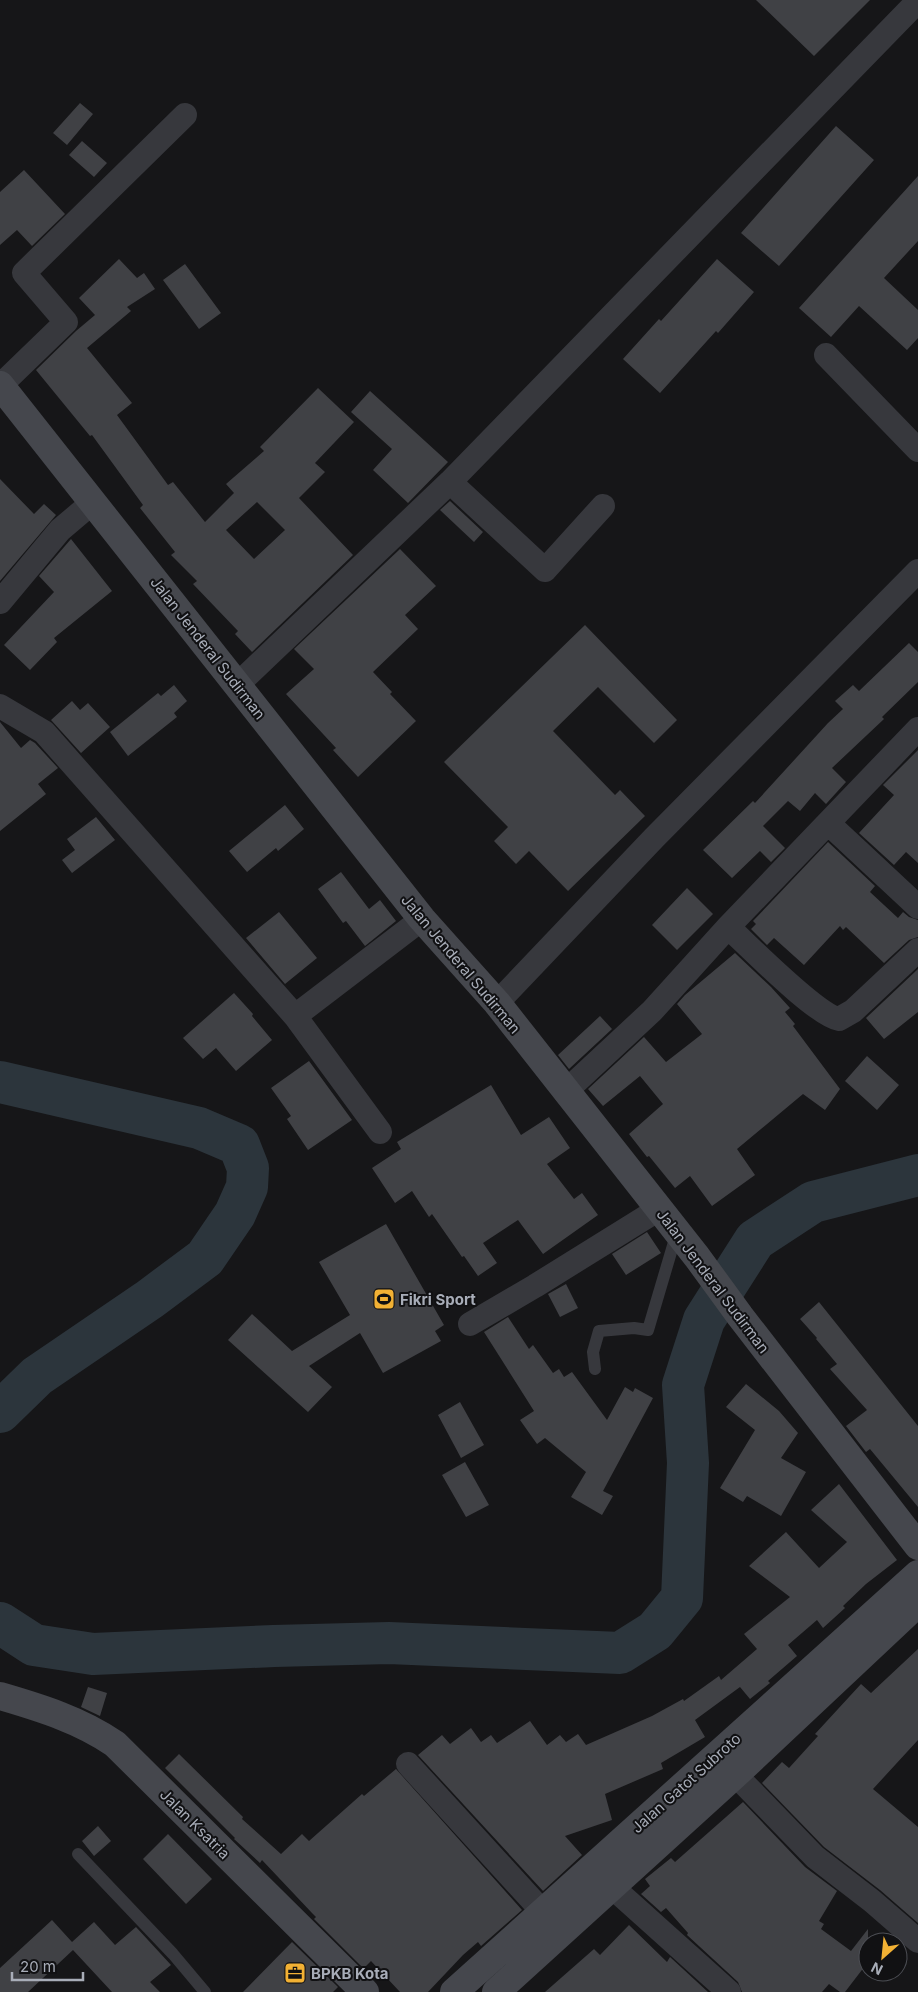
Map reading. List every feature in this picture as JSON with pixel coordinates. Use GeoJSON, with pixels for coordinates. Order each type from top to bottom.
{"type":"FeatureCollection","features":[{"type":"Feature","properties":{"kind":"street"},"geometry":{"type":"LineString","coordinates":[[237,685],[450,482],[904,5]]}},
{"type":"Feature","properties":{"kind":"street"},"geometry":{"type":"LineString","coordinates":[[0,385],[66,322],[24,273],[185,115]]}},
{"type":"Feature","properties":{"kind":"street"},"geometry":{"type":"LineString","coordinates":[[826,355],[918,450]]}},
{"type":"Feature","properties":{"kind":"street","name":"Jalan Jenderal Sudirman"},"geometry":{"type":"LineString","coordinates":[[0,385],[422,919],[497,1003],[565,1092],[697,1257],[740,1316],[918,1546]]}},
{"type":"Feature","properties":{"kind":"street"},"geometry":{"type":"LineString","coordinates":[[450,482],[545,570],[603,506]]}},
{"type":"Feature","properties":{"kind":"street"},"geometry":{"type":"LineString","coordinates":[[0,602],[60,530],[93,502]]}},
{"type":"Feature","properties":{"kind":"street"},"geometry":{"type":"LineString","coordinates":[[497,1003],[654,838],[918,571]]}},
{"type":"Feature","properties":{"kind":"street"},"geometry":{"type":"LineString","coordinates":[[0,706],[44,732],[295,1016],[380,1132]]}},
{"type":"Feature","properties":{"kind":"street"},"geometry":{"type":"LineString","coordinates":[[565,1092],[652,1012],[728,927],[918,729]]}},
{"type":"Feature","properties":{"kind":"street"},"geometry":{"type":"LineString","coordinates":[[828,822],[918,907]]}},
{"type":"Feature","properties":{"kind":"street"},"geometry":{"type":"LineString","coordinates":[[295,1016],[422,919]]}},
{"type":"Feature","properties":{"kind":"street"},"geometry":{"type":"LineString","coordinates":[[728,927],[808,1000],[828,1016],[839,1019],[853,1011],[918,950]]}},
{"type":"Feature","properties":{"kind":"street"},"geometry":{"type":"LineString","coordinates":[[470,1324],[659,1209]]}},
{"type":"Feature","properties":{"kind":"street","name":"Jalan Gatot Subroto"},"geometry":{"type":"LineString","coordinates":[[726,1765],[918,1574]]}},
{"type":"Feature","properties":{"kind":"street","name":"Jalan Gatot Subroto"},"geometry":{"type":"LineString","coordinates":[[496,1992],[602,1876],[726,1765],[918,1603]]}},
{"type":"Feature","properties":{"kind":"street","name":"Jalan Ksatria"},"geometry":{"type":"LineString","coordinates":[[0,1696],[65,1716],[94,1730],[115,1744],[365,1992]]}},
{"type":"Feature","properties":{"kind":"street"},"geometry":{"type":"LineString","coordinates":[[408,1764],[543,1912]]}},
{"type":"Feature","properties":{"kind":"street"},"geometry":{"type":"LineString","coordinates":[[726,1765],[815,1857],[872,1901],[918,1941]]}},
{"type":"Feature","properties":{"kind":"street"},"geometry":{"type":"LineString","coordinates":[[602,1876],[729,1992]]}},
{"type":"Feature","properties":{"kind":"street","name":"Jalan Gatot Subroto"},"geometry":{"type":"LineString","coordinates":[[454,1992],[543,1912],[602,1876]]}},
{"type":"Feature","properties":{"kind":"lane"},"geometry":{"type":"LineString","coordinates":[[595,1369],[593,1352],[599,1331],[634,1328],[648,1330],[677,1232]]}},
{"type":"Feature","properties":{"kind":"lane"},"geometry":{"type":"LineString","coordinates":[[78,1854],[173,1954],[206,1992]]}},
{"type":"Feature","properties":{"kind":"building"},"geometry":{"type":"Polygon","coordinates":[[[756,0],[870,0],[814,56],[756,0]]]}},
{"type":"Feature","properties":{"kind":"building"},"geometry":{"type":"Polygon","coordinates":[[[80,103],[93,114],[67,145],[53,133],[80,103]]]}},
{"type":"Feature","properties":{"kind":"building"},"geometry":{"type":"Polygon","coordinates":[[[836,126],[874,160],[779,266],[741,233],[836,126]]]}},
{"type":"Feature","properties":{"kind":"building"},"geometry":{"type":"Polygon","coordinates":[[[82,141],[107,163],[94,177],[69,155],[82,141]]]}},
{"type":"Feature","properties":{"kind":"building"},"geometry":{"type":"Polygon","coordinates":[[[24,170],[65,214],[32,246],[17,230],[0,245],[0,192],[24,170]]]}},
{"type":"Feature","properties":{"kind":"building"},"geometry":{"type":"Polygon","coordinates":[[[918,176],[918,241],[884,278],[918,310],[918,338],[907,350],[859,306],[831,337],[799,308],[918,176]]]}},
{"type":"Feature","properties":{"kind":"building"},"geometry":{"type":"Polygon","coordinates":[[[119,259],[137,278],[144,273],[155,289],[127,307],[131,311],[87,348],[132,403],[117,415],[168,485],[173,482],[205,522],[234,493],[226,484],[264,451],[260,447],[318,388],[354,422],[315,463],[325,472],[299,498],[353,555],[252,652],[235,634],[238,631],[193,584],[197,581],[171,555],[175,552],[140,508],[143,505],[92,435],[90,436],[36,370],[95,315],[79,298],[119,259]],[[257,502],[226,530],[254,559],[285,530],[257,502]]]}},
{"type":"Feature","properties":{"kind":"building"},"geometry":{"type":"Polygon","coordinates":[[[717,259],[754,292],[718,333],[716,331],[660,393],[623,359],[659,319],[661,321],[717,259]]]}},
{"type":"Feature","properties":{"kind":"building"},"geometry":{"type":"Polygon","coordinates":[[[185,264],[221,313],[199,329],[163,280],[185,264]]]}},
{"type":"Feature","properties":{"kind":"building"},"geometry":{"type":"Polygon","coordinates":[[[370,391],[448,462],[408,503],[373,470],[392,449],[351,412],[370,391]]]}},
{"type":"Feature","properties":{"kind":"building"},"geometry":{"type":"Polygon","coordinates":[[[0,479],[34,514],[44,504],[56,515],[0,581],[0,479]]]}},
{"type":"Feature","properties":{"kind":"building"},"geometry":{"type":"Polygon","coordinates":[[[450,501],[483,532],[474,542],[440,510],[450,501]]]}},
{"type":"Feature","properties":{"kind":"building"},"geometry":{"type":"Polygon","coordinates":[[[71,539],[112,591],[54,638],[57,642],[30,670],[4,645],[54,592],[39,576],[71,539]]]}},
{"type":"Feature","properties":{"kind":"building"},"geometry":{"type":"Polygon","coordinates":[[[400,549],[436,586],[405,615],[418,629],[373,672],[392,692],[390,694],[416,721],[358,777],[333,750],[336,748],[286,694],[314,669],[294,649],[400,549]]]}},
{"type":"Feature","properties":{"kind":"building"},"geometry":{"type":"Polygon","coordinates":[[[585,625],[677,720],[654,743],[598,687],[553,731],[615,795],[620,790],[645,816],[568,891],[529,851],[516,864],[494,841],[508,827],[444,762],[585,625]]]}},
{"type":"Feature","properties":{"kind":"building"},"geometry":{"type":"Polygon","coordinates":[[[909,643],[918,652],[918,682],[882,717],[884,719],[832,768],[846,782],[826,804],[815,793],[800,811],[788,801],[763,826],[785,848],[771,862],[760,851],[732,878],[703,850],[753,801],[755,803],[843,709],[835,701],[853,685],[859,691],[909,643]]]}},
{"type":"Feature","properties":{"kind":"building"},"geometry":{"type":"Polygon","coordinates":[[[174,685],[187,701],[174,713],[177,717],[128,756],[110,732],[158,693],[161,696],[174,685]]]}},
{"type":"Feature","properties":{"kind":"building"},"geometry":{"type":"Polygon","coordinates":[[[72,701],[80,710],[88,703],[110,727],[81,753],[51,720],[72,701]]]}},
{"type":"Feature","properties":{"kind":"building"},"geometry":{"type":"Polygon","coordinates":[[[0,722],[21,748],[30,740],[58,768],[38,784],[46,794],[0,831],[0,722]]]}},
{"type":"Feature","properties":{"kind":"building"},"geometry":{"type":"Polygon","coordinates":[[[918,750],[918,863],[906,852],[894,865],[859,833],[894,795],[883,785],[918,750]]]}},
{"type":"Feature","properties":{"kind":"building"},"geometry":{"type":"Polygon","coordinates":[[[285,805],[304,829],[278,851],[276,848],[247,872],[229,851],[285,805]]]}},
{"type":"Feature","properties":{"kind":"building"},"geometry":{"type":"Polygon","coordinates":[[[96,817],[115,840],[72,873],[62,860],[75,850],[67,839],[96,817]]]}},
{"type":"Feature","properties":{"kind":"building"},"geometry":{"type":"Polygon","coordinates":[[[828,842],[875,886],[870,892],[898,918],[903,912],[909,917],[918,920],[918,937],[909,940],[884,963],[846,927],[843,930],[840,926],[804,965],[774,938],[767,945],[751,929],[756,924],[753,921],[828,842]]]}},
{"type":"Feature","properties":{"kind":"building"},"geometry":{"type":"Polygon","coordinates":[[[341,872],[369,909],[380,900],[396,921],[365,946],[346,921],[343,923],[318,889],[341,872]]]}},
{"type":"Feature","properties":{"kind":"building"},"geometry":{"type":"Polygon","coordinates":[[[687,888],[713,914],[677,950],[652,925],[687,888]]]}},
{"type":"Feature","properties":{"kind":"building"},"geometry":{"type":"Polygon","coordinates":[[[279,912],[317,958],[285,984],[246,938],[279,912]]]}},
{"type":"Feature","properties":{"kind":"building"},"geometry":{"type":"Polygon","coordinates":[[[735,953],[790,1008],[785,1012],[795,1024],[793,1026],[840,1089],[825,1110],[803,1094],[737,1149],[755,1175],[712,1206],[690,1176],[675,1188],[629,1134],[663,1104],[640,1076],[603,1106],[588,1089],[644,1037],[666,1062],[702,1034],[677,1004],[735,953]]]}},
{"type":"Feature","properties":{"kind":"building"},"geometry":{"type":"Polygon","coordinates":[[[918,969],[918,1012],[884,1039],[866,1018],[918,969]]]}},
{"type":"Feature","properties":{"kind":"building"},"geometry":{"type":"Polygon","coordinates":[[[234,993],[253,1014],[252,1016],[272,1040],[236,1071],[216,1048],[203,1059],[183,1038],[234,993]]]}},
{"type":"Feature","properties":{"kind":"building"},"geometry":{"type":"Polygon","coordinates":[[[600,1016],[612,1029],[569,1069],[558,1055],[600,1016]]]}},
{"type":"Feature","properties":{"kind":"building"},"geometry":{"type":"Polygon","coordinates":[[[867,1056],[899,1085],[877,1110],[845,1081],[867,1056]]]}},
{"type":"Feature","properties":{"kind":"building"},"geometry":{"type":"Polygon","coordinates":[[[309,1061],[352,1120],[308,1150],[287,1119],[291,1116],[271,1088],[309,1061]]]}},
{"type":"Feature","properties":{"kind":"building"},"geometry":{"type":"Polygon","coordinates":[[[491,1085],[521,1135],[549,1117],[570,1148],[547,1164],[574,1199],[582,1193],[598,1215],[543,1254],[518,1220],[483,1243],[497,1263],[478,1276],[464,1256],[462,1257],[432,1214],[429,1217],[412,1191],[395,1203],[372,1168],[401,1149],[397,1142],[491,1085]]]}},
{"type":"Feature","properties":{"kind":"building"},"geometry":{"type":"Polygon","coordinates":[[[386,1224],[444,1325],[435,1331],[441,1341],[383,1373],[360,1333],[309,1366],[332,1387],[308,1412],[228,1340],[252,1314],[292,1351],[350,1315],[319,1262],[386,1224]]]}},
{"type":"Feature","properties":{"kind":"building"},"geometry":{"type":"Polygon","coordinates":[[[647,1232],[661,1253],[626,1275],[612,1254],[647,1232]]]}},
{"type":"Feature","properties":{"kind":"building"},"geometry":{"type":"Polygon","coordinates":[[[566,1284],[578,1308],[560,1317],[548,1294],[566,1284]]]}},
{"type":"Feature","properties":{"kind":"building"},"geometry":{"type":"Polygon","coordinates":[[[819,1302],[918,1426],[918,1507],[870,1449],[866,1452],[846,1426],[867,1410],[830,1369],[837,1364],[800,1319],[819,1302]]]}},
{"type":"Feature","properties":{"kind":"building"},"geometry":{"type":"Polygon","coordinates":[[[508,1317],[529,1349],[533,1345],[553,1373],[559,1369],[564,1377],[572,1372],[607,1420],[625,1387],[633,1392],[635,1388],[653,1398],[603,1491],[613,1496],[602,1515],[571,1497],[586,1472],[545,1438],[537,1444],[520,1420],[534,1411],[484,1332],[508,1317]]]}},
{"type":"Feature","properties":{"kind":"building"},"geometry":{"type":"Polygon","coordinates":[[[746,1384],[779,1411],[798,1433],[781,1458],[806,1472],[781,1516],[747,1496],[743,1502],[720,1488],[755,1430],[726,1407],[746,1384]]]}},
{"type":"Feature","properties":{"kind":"building"},"geometry":{"type":"Polygon","coordinates":[[[460,1402],[484,1445],[461,1458],[438,1415],[460,1402]]]}},
{"type":"Feature","properties":{"kind":"building"},"geometry":{"type":"Polygon","coordinates":[[[465,1462],[489,1505],[466,1517],[442,1475],[465,1462]]]}},
{"type":"Feature","properties":{"kind":"building"},"geometry":{"type":"Polygon","coordinates":[[[839,1484],[897,1560],[866,1584],[843,1606],[845,1608],[823,1628],[817,1620],[788,1645],[797,1656],[768,1681],[770,1683],[750,1699],[740,1687],[695,1720],[705,1737],[661,1763],[663,1769],[605,1794],[612,1820],[565,1836],[582,1855],[543,1891],[418,1755],[442,1735],[450,1744],[471,1728],[481,1742],[491,1735],[497,1743],[530,1721],[547,1745],[560,1735],[566,1742],[578,1734],[586,1745],[652,1716],[683,1699],[684,1701],[719,1676],[721,1680],[757,1649],[744,1634],[790,1597],[749,1566],[786,1532],[819,1568],[847,1542],[811,1510],[839,1484]]]}},
{"type":"Feature","properties":{"kind":"building"},"geometry":{"type":"Polygon","coordinates":[[[918,1649],[918,1740],[873,1789],[918,1827],[918,1923],[880,1890],[824,1847],[762,1783],[782,1762],[789,1768],[818,1736],[815,1734],[861,1684],[871,1693],[918,1649]]]}},
{"type":"Feature","properties":{"kind":"building"},"geometry":{"type":"Polygon","coordinates":[[[88,1687],[107,1693],[100,1716],[81,1707],[88,1687]]]}},
{"type":"Feature","properties":{"kind":"building"},"geometry":{"type":"Polygon","coordinates":[[[179,1754],[243,1817],[242,1819],[281,1854],[302,1834],[309,1841],[362,1794],[364,1796],[396,1769],[522,1910],[481,1946],[478,1942],[463,1955],[428,1992],[400,1992],[371,1961],[364,1968],[360,1965],[314,1919],[316,1917],[262,1860],[260,1863],[234,1839],[165,1768],[179,1754]]]}},
{"type":"Feature","properties":{"kind":"building"},"geometry":{"type":"Polygon","coordinates":[[[743,1802],[805,1867],[837,1891],[819,1921],[824,1924],[821,1929],[851,1951],[858,1942],[858,1975],[845,1992],[840,1992],[829,1984],[822,1992],[742,1992],[738,1982],[687,1935],[688,1933],[666,1908],[661,1912],[641,1894],[650,1886],[645,1879],[671,1858],[675,1862],[743,1802]]]}},
{"type":"Feature","properties":{"kind":"building"},"geometry":{"type":"Polygon","coordinates":[[[98,1826],[111,1841],[94,1856],[82,1841],[98,1826]]]}},
{"type":"Feature","properties":{"kind":"building"},"geometry":{"type":"Polygon","coordinates":[[[168,1834],[212,1879],[186,1904],[143,1859],[168,1834]]]}},
{"type":"Feature","properties":{"kind":"building"},"geometry":{"type":"Polygon","coordinates":[[[52,1920],[72,1942],[94,1922],[115,1945],[136,1927],[171,1965],[150,1982],[160,1992],[112,1992],[73,1950],[28,1992],[0,1992],[0,1968],[52,1920]]]}},
{"type":"Feature","properties":{"kind":"building"},"geometry":{"type":"Polygon","coordinates":[[[629,1925],[667,1962],[670,1957],[708,1992],[545,1992],[594,1949],[600,1955],[629,1925]]]}},
{"type":"Feature","properties":{"kind":"building"},"geometry":{"type":"Polygon","coordinates":[[[292,1942],[338,1987],[333,1992],[243,1992],[292,1942]]]}},
{"type":"Feature","properties":{"kind":"waterway"},"geometry":{"type":"LineString","coordinates":[[0,1082],[199,1128],[239,1145],[248,1168],[247,1187],[235,1214],[205,1258],[150,1299],[37,1376],[0,1412]]}},
{"type":"Feature","properties":{"kind":"waterway"},"geometry":{"type":"LineString","coordinates":[[0,1623],[34,1645],[93,1654],[389,1643],[620,1653],[655,1631],[682,1598],[688,1463],[683,1385],[704,1320],[755,1240],[813,1202],[918,1175]]}},
{"type":"Feature","properties":{"kind":"place","name":"Fikri Sport"},"geometry":{"type":"Point","coordinates":[384,1299]}},
{"type":"Feature","properties":{"kind":"place","name":"BPKB Kota"},"geometry":{"type":"Point","coordinates":[295,1973]}}]}
